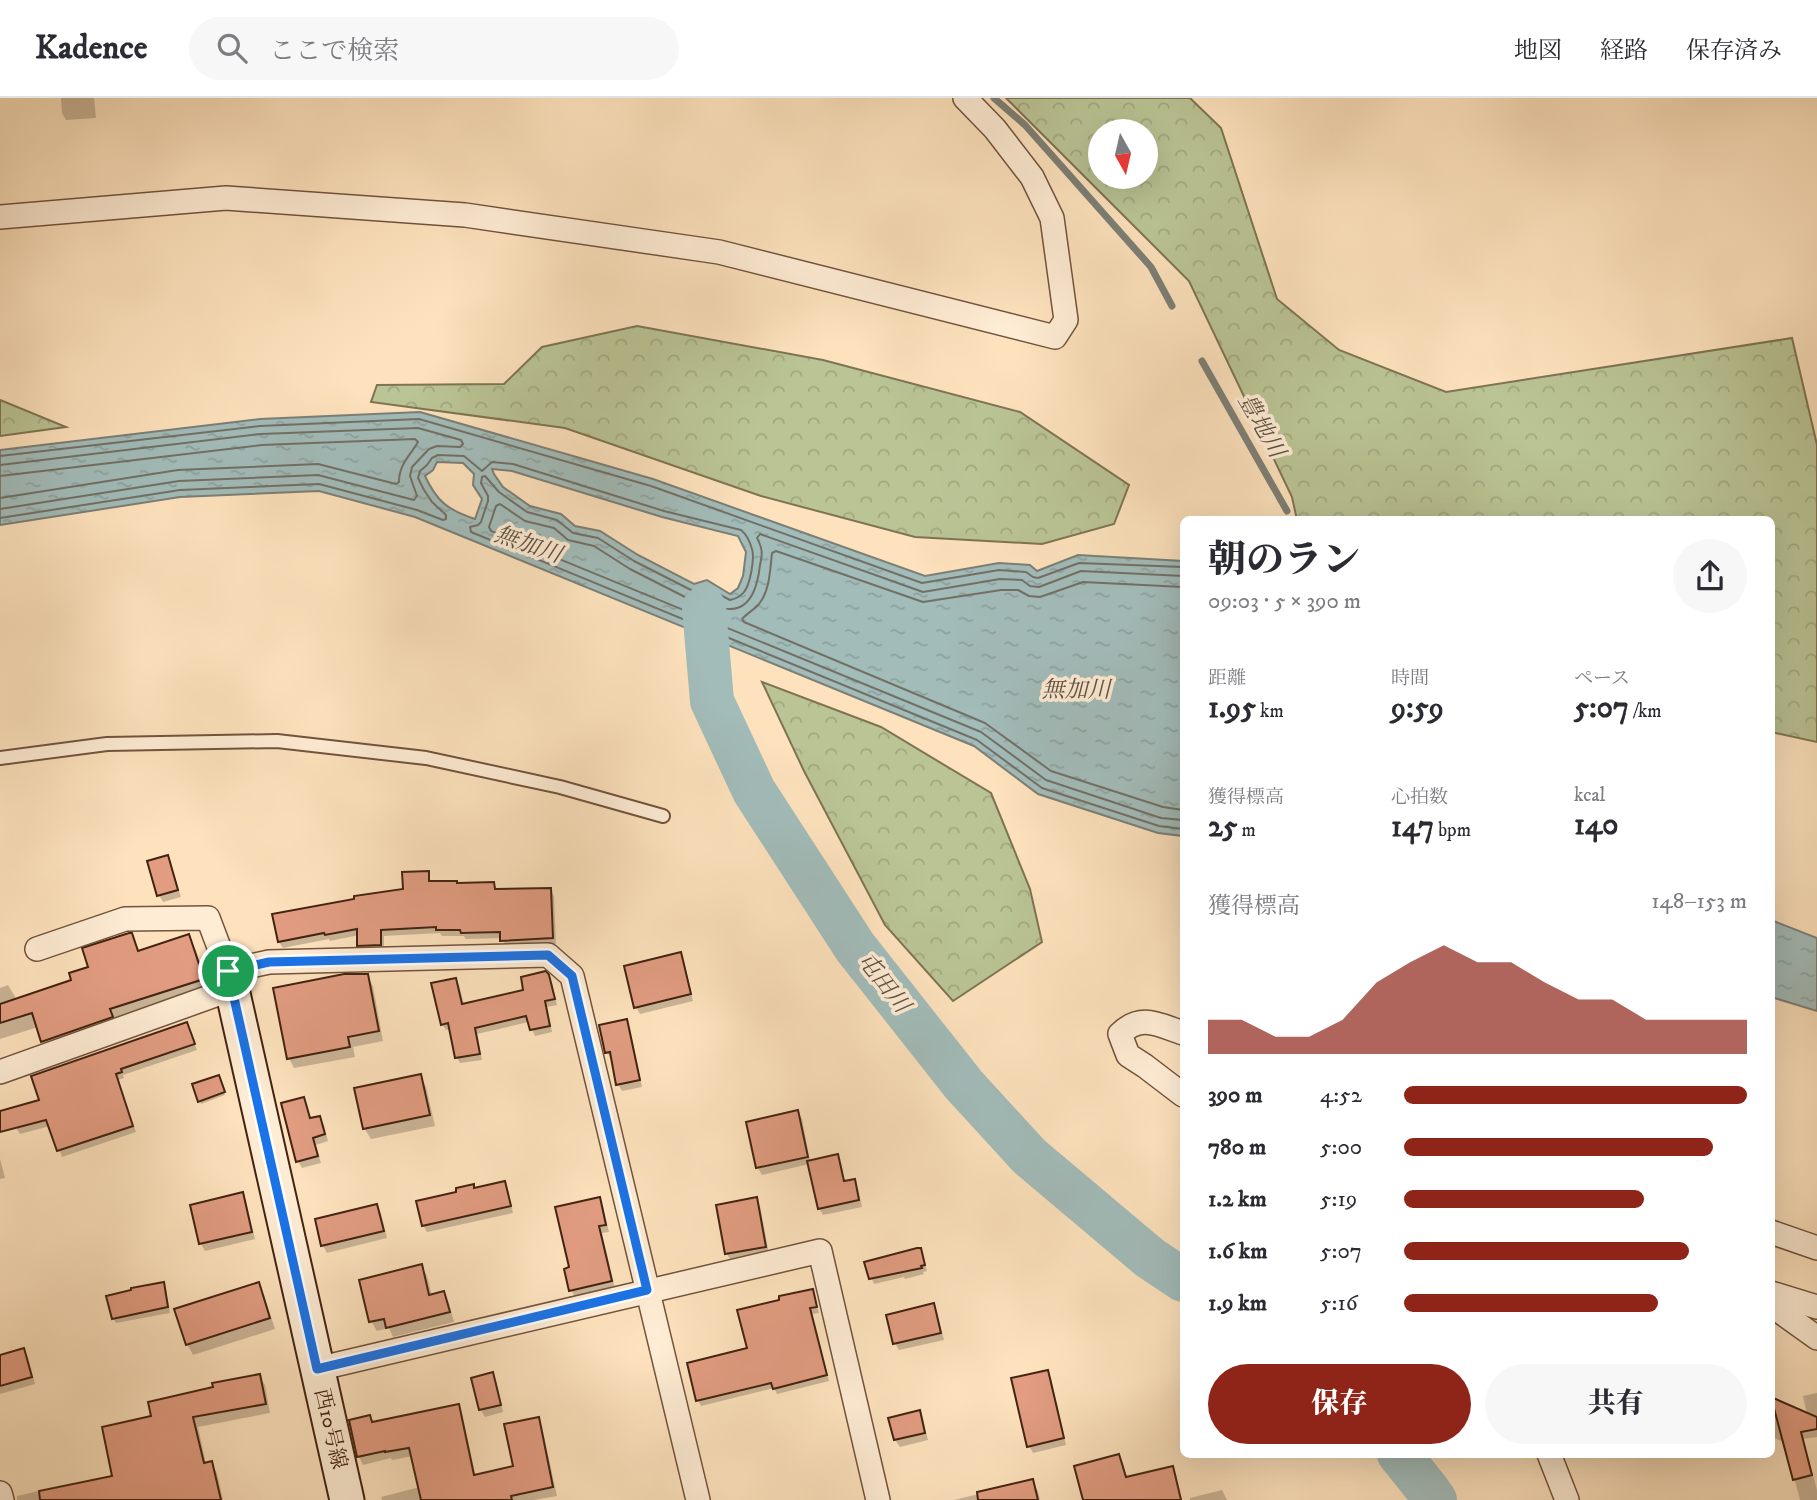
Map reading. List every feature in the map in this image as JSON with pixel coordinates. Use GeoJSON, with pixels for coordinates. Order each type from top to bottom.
{"type":"FeatureCollection","features":[{"type":"Feature","properties":{"kind":"street"},"geometry":{"type":"LineString","coordinates":[[0,218],[226,198],[465,215],[719,252],[1055,337],[1066,320],[1052,218],[1032,177],[995,129],[965,98]]}},
{"type":"Feature","properties":{"kind":"street"},"geometry":{"type":"LineString","coordinates":[[37,949],[125,919],[208,918],[230,980]]}},
{"type":"Feature","properties":{"kind":"street"},"geometry":{"type":"LineString","coordinates":[[0,1072],[269,962],[548,955],[572,976],[698,1500]]}},
{"type":"Feature","properties":{"kind":"street","name":"西10号線"},"geometry":{"type":"LineString","coordinates":[[230,980],[347,1500]]}},
{"type":"Feature","properties":{"kind":"street"},"geometry":{"type":"LineString","coordinates":[[1180,1032],[1149,1022],[1130,1024],[1120,1034],[1128,1055],[1180,1093]]}},
{"type":"Feature","properties":{"kind":"street"},"geometry":{"type":"LineString","coordinates":[[1775,1233],[1817,1248]]}},
{"type":"Feature","properties":{"kind":"street"},"geometry":{"type":"LineString","coordinates":[[317,1369],[820,1251],[878,1500]]}},
{"type":"Feature","properties":{"kind":"street"},"geometry":{"type":"LineString","coordinates":[[1775,1294],[1817,1307]]}},
{"type":"Feature","properties":{"kind":"street"},"geometry":{"type":"LineString","coordinates":[[1775,1308],[1817,1338]]}},
{"type":"Feature","properties":{"kind":"street"},"geometry":{"type":"LineString","coordinates":[[1551,1458],[1567,1500]]}},
{"type":"Feature","properties":{"kind":"street"},"geometry":{"type":"LineString","coordinates":[[0,1493],[2,1500]]}},
{"type":"Feature","properties":{"kind":"lane"},"geometry":{"type":"LineString","coordinates":[[0,758],[107,744],[277,741],[426,758],[560,787],[663,816]]}},
{"type":"Feature","properties":{"kind":"green space"},"geometry":{"type":"Polygon","coordinates":[[[1006,98],[1190,98],[1221,128],[1277,299],[1339,350],[1446,392],[1792,338],[1817,445],[1817,742],[1775,733],[1775,516],[1296,516],[1292,497],[1189,281],[1097,189],[1158,189],[1158,119],[1088,119],[1088,180],[1006,98]]]}},
{"type":"Feature","properties":{"kind":"green space"},"geometry":{"type":"Polygon","coordinates":[[[637,326],[823,360],[1020,412],[1129,485],[1114,524],[1042,544],[915,537],[761,496],[565,428],[371,402],[377,385],[504,384],[542,347],[637,326]]]}},
{"type":"Feature","properties":{"kind":"green space"},"geometry":{"type":"Polygon","coordinates":[[[0,400],[66,427],[0,436],[0,400]]]}},
{"type":"Feature","properties":{"kind":"green space"},"geometry":{"type":"Polygon","coordinates":[[[762,682],[881,727],[991,793],[1030,889],[1042,942],[953,1001],[885,925],[804,771],[762,682]]]}},
{"type":"Feature","properties":{"kind":"water","name":"無加川"},"geometry":{"type":"Polygon","coordinates":[[[420,412],[653,479],[925,576],[999,563],[1030,565],[1037,571],[1078,555],[1180,561],[1180,836],[1158,833],[1038,794],[974,746],[415,517],[319,491],[180,497],[0,525],[0,450],[260,419],[420,412]],[[437,462],[433,470],[425,476],[444,504],[475,519],[482,499],[473,485],[474,474],[463,463],[437,462]],[[492,469],[503,487],[530,506],[561,514],[575,526],[600,531],[638,555],[694,584],[707,580],[730,594],[738,588],[743,576],[746,552],[738,536],[662,517],[512,471],[492,469]]]}},
{"type":"Feature","properties":{"kind":"water"},"geometry":{"type":"Polygon","coordinates":[[[1775,922],[1817,938],[1817,1011],[1775,998],[1775,922]]]}},
{"type":"Feature","properties":{"kind":"building"},"geometry":{"type":"Polygon","coordinates":[[[168,855],[178,890],[157,896],[147,861],[168,855]]]}},
{"type":"Feature","properties":{"kind":"building"},"geometry":{"type":"Polygon","coordinates":[[[429,871],[429,881],[494,882],[495,889],[551,888],[553,938],[500,941],[500,932],[461,933],[460,930],[436,930],[436,927],[381,930],[381,945],[357,946],[357,929],[278,942],[272,914],[354,899],[354,896],[403,889],[402,872],[429,871]]]}},
{"type":"Feature","properties":{"kind":"building"},"geometry":{"type":"Polygon","coordinates":[[[132,933],[138,951],[189,934],[204,979],[110,1009],[113,1017],[41,1042],[32,1013],[0,1023],[0,1004],[71,980],[69,973],[88,967],[82,948],[132,933]]]}},
{"type":"Feature","properties":{"kind":"building"},"geometry":{"type":"Polygon","coordinates":[[[681,952],[691,994],[634,1008],[624,966],[681,952]]]}},
{"type":"Feature","properties":{"kind":"building"},"geometry":{"type":"Polygon","coordinates":[[[546,971],[555,999],[545,1001],[550,1026],[530,1030],[526,1016],[475,1028],[480,1054],[455,1058],[448,1023],[441,1025],[431,983],[456,978],[462,1004],[523,990],[521,977],[546,971]]]}},
{"type":"Feature","properties":{"kind":"building"},"geometry":{"type":"Polygon","coordinates":[[[344,974],[368,974],[379,1031],[348,1037],[350,1047],[287,1059],[273,988],[344,974]]]}},
{"type":"Feature","properties":{"kind":"building"},"geometry":{"type":"Polygon","coordinates":[[[627,1019],[640,1080],[616,1085],[610,1052],[605,1053],[599,1025],[627,1019]]]}},
{"type":"Feature","properties":{"kind":"building"},"geometry":{"type":"Polygon","coordinates":[[[187,1022],[195,1044],[121,1069],[122,1072],[116,1074],[133,1126],[57,1151],[46,1120],[0,1132],[0,1111],[39,1100],[31,1076],[187,1022]]]}},
{"type":"Feature","properties":{"kind":"building"},"geometry":{"type":"Polygon","coordinates":[[[421,1074],[430,1115],[363,1129],[354,1088],[421,1074]]]}},
{"type":"Feature","properties":{"kind":"building"},"geometry":{"type":"Polygon","coordinates":[[[219,1075],[225,1092],[198,1102],[192,1084],[219,1075]]]}},
{"type":"Feature","properties":{"kind":"building"},"geometry":{"type":"Polygon","coordinates":[[[304,1097],[310,1118],[320,1116],[325,1134],[313,1138],[318,1156],[296,1162],[281,1103],[304,1097]]]}},
{"type":"Feature","properties":{"kind":"building"},"geometry":{"type":"Polygon","coordinates":[[[798,1110],[808,1157],[756,1168],[746,1122],[798,1110]]]}},
{"type":"Feature","properties":{"kind":"building"},"geometry":{"type":"Polygon","coordinates":[[[838,1154],[844,1181],[855,1179],[859,1200],[818,1209],[807,1161],[838,1154]]]}},
{"type":"Feature","properties":{"kind":"building"},"geometry":{"type":"Polygon","coordinates":[[[505,1181],[511,1206],[422,1226],[416,1201],[456,1192],[456,1188],[474,1184],[474,1188],[505,1181]]]}},
{"type":"Feature","properties":{"kind":"building"},"geometry":{"type":"Polygon","coordinates":[[[243,1192],[252,1232],[199,1244],[190,1205],[243,1192]]]}},
{"type":"Feature","properties":{"kind":"building"},"geometry":{"type":"Polygon","coordinates":[[[600,1197],[606,1225],[599,1226],[612,1281],[569,1291],[564,1269],[569,1267],[555,1207],[600,1197]]]}},
{"type":"Feature","properties":{"kind":"building"},"geometry":{"type":"Polygon","coordinates":[[[757,1197],[766,1247],[725,1254],[716,1205],[757,1197]]]}},
{"type":"Feature","properties":{"kind":"building"},"geometry":{"type":"Polygon","coordinates":[[[377,1204],[384,1231],[321,1246],[315,1219],[377,1204]]]}},
{"type":"Feature","properties":{"kind":"building"},"geometry":{"type":"Polygon","coordinates":[[[921,1248],[925,1265],[921,1266],[922,1268],[869,1279],[864,1262],[921,1248]]]}},
{"type":"Feature","properties":{"kind":"building"},"geometry":{"type":"Polygon","coordinates":[[[422,1264],[429,1295],[444,1291],[450,1312],[386,1328],[384,1319],[369,1322],[359,1280],[422,1264]]]}},
{"type":"Feature","properties":{"kind":"building"},"geometry":{"type":"Polygon","coordinates":[[[164,1282],[168,1307],[112,1319],[106,1296],[164,1282]]]}},
{"type":"Feature","properties":{"kind":"building"},"geometry":{"type":"Polygon","coordinates":[[[259,1282],[270,1318],[186,1345],[174,1309],[259,1282]]]}},
{"type":"Feature","properties":{"kind":"building"},"geometry":{"type":"Polygon","coordinates":[[[813,1289],[817,1307],[810,1308],[827,1375],[773,1389],[771,1383],[696,1401],[687,1363],[747,1348],[737,1310],[779,1300],[779,1296],[813,1289]]]}},
{"type":"Feature","properties":{"kind":"building"},"geometry":{"type":"Polygon","coordinates":[[[934,1303],[941,1333],[893,1344],[886,1315],[934,1303]]]}},
{"type":"Feature","properties":{"kind":"building"},"geometry":{"type":"Polygon","coordinates":[[[24,1348],[32,1377],[0,1386],[0,1355],[24,1348]]]}},
{"type":"Feature","properties":{"kind":"building"},"geometry":{"type":"Polygon","coordinates":[[[1048,1370],[1064,1438],[1027,1447],[1011,1378],[1048,1370]]]}},
{"type":"Feature","properties":{"kind":"building"},"geometry":{"type":"Polygon","coordinates":[[[493,1372],[501,1405],[479,1410],[471,1378],[493,1372]]]}},
{"type":"Feature","properties":{"kind":"building"},"geometry":{"type":"Polygon","coordinates":[[[260,1374],[266,1404],[193,1417],[204,1463],[212,1461],[221,1500],[40,1500],[39,1491],[112,1476],[102,1427],[151,1416],[148,1402],[213,1387],[212,1383],[260,1374]]]}},
{"type":"Feature","properties":{"kind":"building"},"geometry":{"type":"Polygon","coordinates":[[[1775,1399],[1817,1417],[1817,1429],[1801,1432],[1812,1475],[1793,1480],[1775,1412],[1775,1399]]]}},
{"type":"Feature","properties":{"kind":"building"},"geometry":{"type":"Polygon","coordinates":[[[459,1404],[474,1475],[513,1466],[504,1424],[539,1417],[553,1487],[511,1496],[512,1500],[421,1500],[409,1448],[357,1457],[349,1420],[370,1415],[372,1422],[459,1404]]]}},
{"type":"Feature","properties":{"kind":"building"},"geometry":{"type":"Polygon","coordinates":[[[920,1410],[925,1433],[894,1440],[888,1418],[920,1410]]]}},
{"type":"Feature","properties":{"kind":"building"},"geometry":{"type":"Polygon","coordinates":[[[1119,1454],[1126,1477],[1173,1466],[1181,1500],[1083,1500],[1074,1466],[1119,1454]]]}},
{"type":"Feature","properties":{"kind":"building"},"geometry":{"type":"Polygon","coordinates":[[[1033,1479],[1038,1500],[978,1500],[977,1492],[1033,1479]]]}},
{"type":"Feature","properties":{"kind":"waterway","name":"豊地川"},"geometry":{"type":"LineString","coordinates":[[994,98],[1025,125],[1151,267],[1172,306]]}},
{"type":"Feature","properties":{"kind":"waterway","name":"豊地川"},"geometry":{"type":"LineString","coordinates":[[1202,361],[1287,511]]}},
{"type":"Feature","properties":{"kind":"waterway","name":"屯田川"},"geometry":{"type":"LineString","coordinates":[[704,608],[712,701],[754,791],[855,947],[964,1085],[1029,1156],[1150,1258],[1180,1278]]}},
{"type":"Feature","properties":{"kind":"waterway","name":"屯田川"},"geometry":{"type":"LineString","coordinates":[[1402,1458],[1435,1500]]}},
{"type":"Feature","properties":{"kind":"route"},"geometry":{"type":"LineString","coordinates":[[548,955],[572,976],[647,1290],[317,1369],[228,971],[269,962],[548,955]]}}]}
